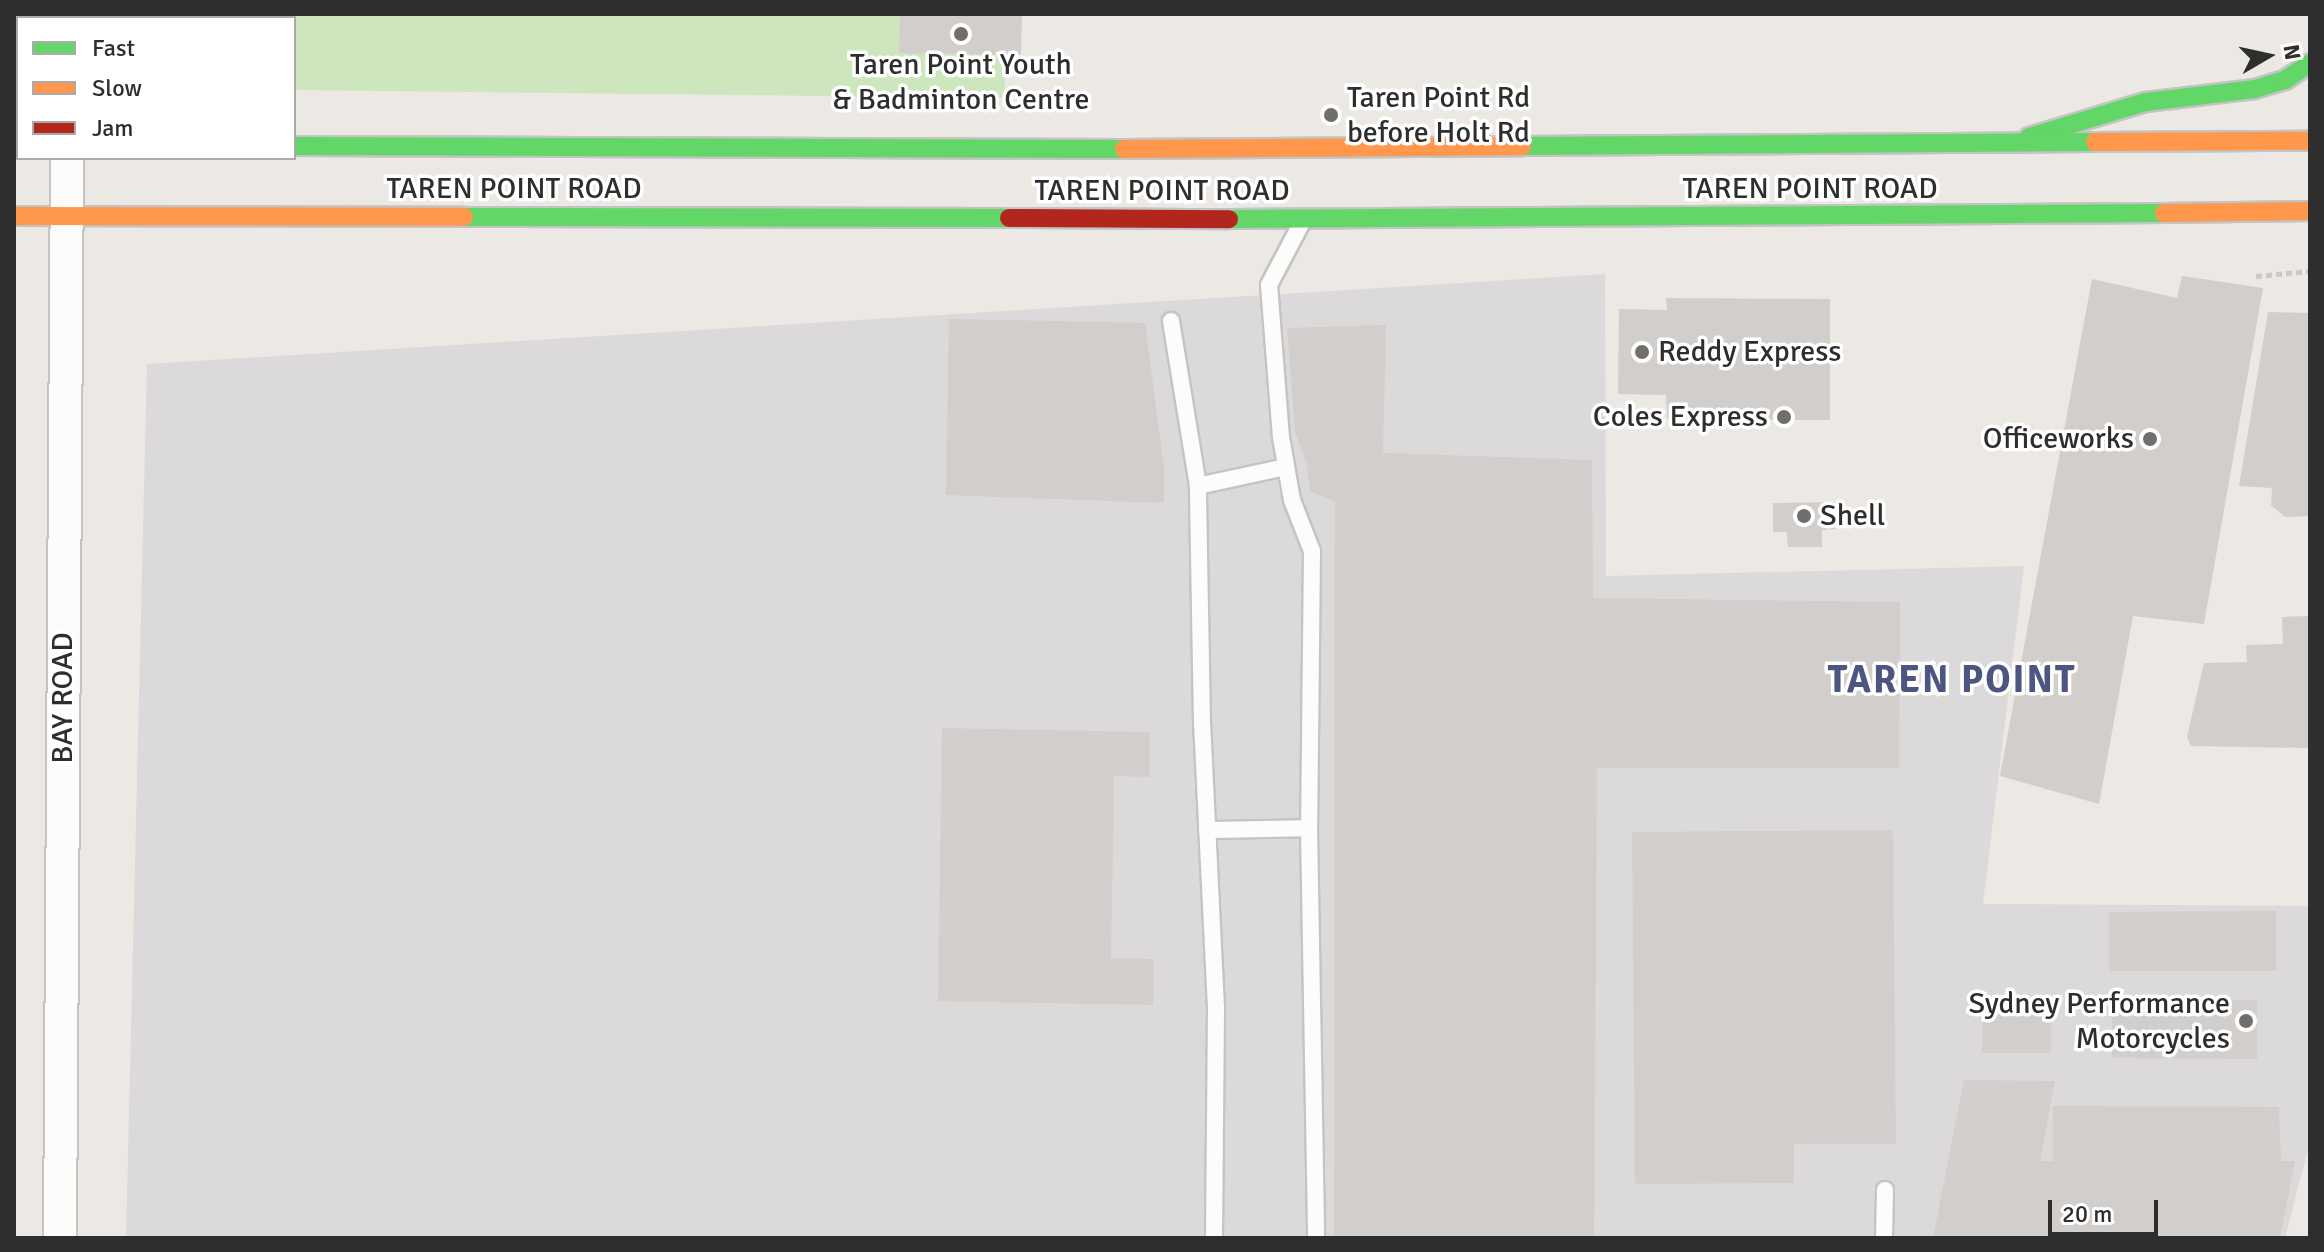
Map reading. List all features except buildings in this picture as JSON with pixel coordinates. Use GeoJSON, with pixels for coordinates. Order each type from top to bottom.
{"type":"FeatureCollection","features":[{"type":"Feature","properties":{"kind":"main road"},"geometry":{"type":"LineString","coordinates":[[2013,141],[2146,102],[2255,89],[2285,80],[2310,63]]}},
{"type":"Feature","properties":{"kind":"main road","name":"TAREN POINT ROAD"},"geometry":{"type":"LineString","coordinates":[[296,146],[1096,149],[2310,141]]}},
{"type":"Feature","properties":{"kind":"main road","name":"TAREN POINT ROAD"},"geometry":{"type":"LineString","coordinates":[[14,216],[1304,219],[1912,217],[2310,211]]}},
{"type":"Feature","properties":{"kind":"street","name":"BAY ROAD"},"geometry":{"type":"LineString","coordinates":[[60,1238],[67,160]]}},
{"type":"Feature","properties":{"kind":"lane"},"geometry":{"type":"LineString","coordinates":[[1304,219],[1269,285],[1286,467],[1292,500],[1312,551],[1309,828],[1316,1238]]}},
{"type":"Feature","properties":{"kind":"lane"},"geometry":{"type":"LineString","coordinates":[[1171,321],[1198,486],[1207,830],[1216,1008],[1214,1238]]}},
{"type":"Feature","properties":{"kind":"lane"},"geometry":{"type":"LineString","coordinates":[[1198,486],[1286,467]]}},
{"type":"Feature","properties":{"kind":"lane"},"geometry":{"type":"LineString","coordinates":[[1207,830],[1309,828]]}},
{"type":"Feature","properties":{"kind":"lane"},"geometry":{"type":"LineString","coordinates":[[1884,1238],[1885,1190]]}},
{"type":"Feature","properties":{"kind":"path"},"geometry":{"type":"LineString","coordinates":[[2256,276],[2310,271]]}},
{"type":"Feature","properties":{"kind":"shaded area"},"geometry":{"type":"Polygon","coordinates":[[[1605,274],[1606,576],[2024,566],[1983,904],[2310,906],[2310,1142],[2285,1238],[126,1238],[147,364],[1605,274]]]}},
{"type":"Feature","properties":{"kind":"green space"},"geometry":{"type":"Polygon","coordinates":[[[14,14],[1003,14],[1005,98],[296,90],[296,16],[16,16],[14,89],[14,14]]]}},
{"type":"Feature","properties":{"kind":"traffic: fast"},"geometry":{"type":"LineString","coordinates":[[2029,137],[2146,102],[2255,89],[2285,80],[2310,63]]}},
{"type":"Feature","properties":{"kind":"traffic: fast"},"geometry":{"type":"LineString","coordinates":[[1522,146],[2095,142]]}},
{"type":"Feature","properties":{"kind":"traffic: fast"},"geometry":{"type":"LineString","coordinates":[[296,146],[1124,149]]}},
{"type":"Feature","properties":{"kind":"traffic: fast"},"geometry":{"type":"LineString","coordinates":[[1229,219],[2164,213]]}},
{"type":"Feature","properties":{"kind":"traffic: fast"},"geometry":{"type":"LineString","coordinates":[[464,217],[1009,218]]}},
{"type":"Feature","properties":{"kind":"traffic: slow"},"geometry":{"type":"LineString","coordinates":[[2095,142],[2310,141]]}},
{"type":"Feature","properties":{"kind":"traffic: slow"},"geometry":{"type":"LineString","coordinates":[[1124,149],[1522,146]]}},
{"type":"Feature","properties":{"kind":"traffic: slow"},"geometry":{"type":"LineString","coordinates":[[2164,213],[2310,211]]}},
{"type":"Feature","properties":{"kind":"traffic: slow"},"geometry":{"type":"LineString","coordinates":[[14,216],[464,217]]}},
{"type":"Feature","properties":{"kind":"traffic: jam"},"geometry":{"type":"LineString","coordinates":[[1009,218],[1229,219]]}},
{"type":"Feature","properties":{"kind":"place","name":"Taren Point Youth & Badminton Centre"},"geometry":{"type":"Point","coordinates":[961,34]}},
{"type":"Feature","properties":{"kind":"place","name":"Taren Point Rd before Holt Rd"},"geometry":{"type":"Point","coordinates":[1331,115]}},
{"type":"Feature","properties":{"kind":"place","name":"Reddy Express"},"geometry":{"type":"Point","coordinates":[1642,352]}},
{"type":"Feature","properties":{"kind":"place","name":"Coles Express"},"geometry":{"type":"Point","coordinates":[1784,417]}},
{"type":"Feature","properties":{"kind":"place","name":"Officeworks"},"geometry":{"type":"Point","coordinates":[2150,439]}},
{"type":"Feature","properties":{"kind":"place","name":"Shell"},"geometry":{"type":"Point","coordinates":[1804,516]}},
{"type":"Feature","properties":{"kind":"place","name":"Sydney Performance Motorcycles"},"geometry":{"type":"Point","coordinates":[2246,1021]}},
{"type":"Feature","properties":{"kind":"district","name":"TAREN POINT"},"geometry":{"type":"Point","coordinates":[1952,680]}}]}
